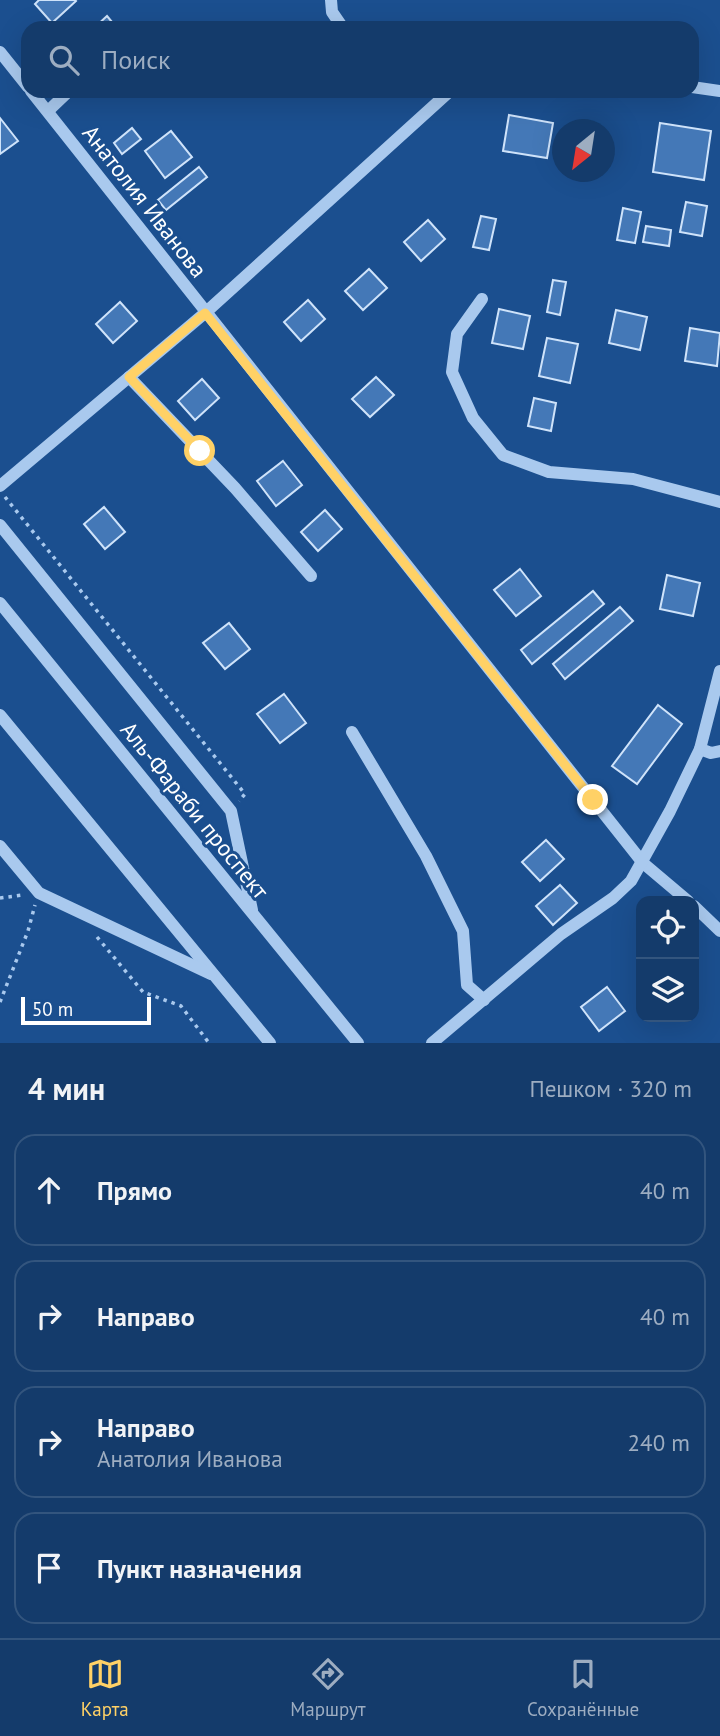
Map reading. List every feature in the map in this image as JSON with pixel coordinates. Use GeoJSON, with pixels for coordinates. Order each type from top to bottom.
{"type":"FeatureCollection","features":[{"type":"Feature","properties":{"kind":"street"},"geometry":{"type":"LineString","coordinates":[[331,0],[332,12],[338,21]]}},
{"type":"Feature","properties":{"kind":"street"},"geometry":{"type":"LineString","coordinates":[[0,52],[21,78]]}},
{"type":"Feature","properties":{"kind":"street"},"geometry":{"type":"LineString","coordinates":[[699,88],[720,91]]}},
{"type":"Feature","properties":{"kind":"street","name":"Анатолия Иванова"},"geometry":{"type":"LineString","coordinates":[[37,98],[643,863],[682,896]]}},
{"type":"Feature","properties":{"kind":"street"},"geometry":{"type":"LineString","coordinates":[[48,111],[62,98]]}},
{"type":"Feature","properties":{"kind":"street"},"geometry":{"type":"LineString","coordinates":[[0,488],[205,313],[442,98]]}},
{"type":"Feature","properties":{"kind":"street"},"geometry":{"type":"LineString","coordinates":[[482,299],[457,334],[452,372],[473,418],[503,455],[549,472],[633,479],[720,502]]}},
{"type":"Feature","properties":{"kind":"street"},"geometry":{"type":"LineString","coordinates":[[129,377],[235,488],[311,576]]}},
{"type":"Feature","properties":{"kind":"street"},"geometry":{"type":"LineString","coordinates":[[0,524],[231,811],[253,914]]}},
{"type":"Feature","properties":{"kind":"street","name":"Аль-Фараби проспект"},"geometry":{"type":"LineString","coordinates":[[0,603],[358,1043]]}},
{"type":"Feature","properties":{"kind":"street"},"geometry":{"type":"LineString","coordinates":[[432,1043],[562,934],[613,898],[631,881],[643,863],[700,749],[720,671]]}},
{"type":"Feature","properties":{"kind":"street"},"geometry":{"type":"LineString","coordinates":[[0,715],[270,1043]]}},
{"type":"Feature","properties":{"kind":"street"},"geometry":{"type":"LineString","coordinates":[[352,732],[426,856],[458,920],[463,931],[467,985],[484,1000]]}},
{"type":"Feature","properties":{"kind":"street"},"geometry":{"type":"LineString","coordinates":[[700,749],[711,753],[720,751]]}},
{"type":"Feature","properties":{"kind":"street"},"geometry":{"type":"LineString","coordinates":[[0,846],[5,862],[39,893],[215,976]]}},
{"type":"Feature","properties":{"kind":"street"},"geometry":{"type":"LineString","coordinates":[[699,911],[720,931]]}},
{"type":"Feature","properties":{"kind":"path"},"geometry":{"type":"LineString","coordinates":[[0,488],[245,794],[231,811]]}},
{"type":"Feature","properties":{"kind":"path"},"geometry":{"type":"LineString","coordinates":[[0,898],[39,893],[0,1002]]}},
{"type":"Feature","properties":{"kind":"path"},"geometry":{"type":"LineString","coordinates":[[90,930],[144,992],[181,1006],[209,1043]]}},
{"type":"Feature","properties":{"kind":"building"},"geometry":{"type":"Polygon","coordinates":[[[39,0],[76,1],[54,21],[50,21],[35,4],[39,0]]]}},
{"type":"Feature","properties":{"kind":"building"},"geometry":{"type":"Polygon","coordinates":[[[509,115],[552,123],[547,158],[503,151],[509,115]]]}},
{"type":"Feature","properties":{"kind":"building"},"geometry":{"type":"Polygon","coordinates":[[[0,118],[18,141],[0,154],[0,118]]]}},
{"type":"Feature","properties":{"kind":"building"},"geometry":{"type":"Polygon","coordinates":[[[660,123],[711,131],[704,180],[653,172],[660,123]]]}},
{"type":"Feature","properties":{"kind":"building"},"geometry":{"type":"Polygon","coordinates":[[[132,128],[141,139],[122,154],[114,143],[132,128]]]}},
{"type":"Feature","properties":{"kind":"building"},"geometry":{"type":"Polygon","coordinates":[[[171,131],[192,157],[165,178],[145,151],[171,131]]]}},
{"type":"Feature","properties":{"kind":"building"},"geometry":{"type":"Polygon","coordinates":[[[199,167],[207,177],[166,210],[158,200],[199,167]]]}},
{"type":"Feature","properties":{"kind":"building"},"geometry":{"type":"Polygon","coordinates":[[[686,202],[707,206],[702,236],[680,232],[686,202]]]}},
{"type":"Feature","properties":{"kind":"building"},"geometry":{"type":"Polygon","coordinates":[[[623,208],[641,212],[635,243],[617,240],[623,208]]]}},
{"type":"Feature","properties":{"kind":"building"},"geometry":{"type":"Polygon","coordinates":[[[481,216],[496,219],[489,250],[473,247],[481,216]]]}},
{"type":"Feature","properties":{"kind":"building"},"geometry":{"type":"Polygon","coordinates":[[[428,220],[445,239],[421,261],[404,242],[428,220]]]}},
{"type":"Feature","properties":{"kind":"building"},"geometry":{"type":"Polygon","coordinates":[[[646,226],[671,230],[669,246],[643,242],[646,226]]]}},
{"type":"Feature","properties":{"kind":"building"},"geometry":{"type":"Polygon","coordinates":[[[369,269],[387,288],[363,310],[345,291],[369,269]]]}},
{"type":"Feature","properties":{"kind":"building"},"geometry":{"type":"Polygon","coordinates":[[[553,280],[566,282],[560,315],[547,312],[553,280]]]}},
{"type":"Feature","properties":{"kind":"building"},"geometry":{"type":"Polygon","coordinates":[[[308,300],[325,319],[301,341],[284,322],[308,300]]]}},
{"type":"Feature","properties":{"kind":"building"},"geometry":{"type":"Polygon","coordinates":[[[120,302],[137,321],[113,343],[96,324],[120,302]]]}},
{"type":"Feature","properties":{"kind":"building"},"geometry":{"type":"Polygon","coordinates":[[[499,309],[530,316],[523,349],[492,343],[499,309]]]}},
{"type":"Feature","properties":{"kind":"building"},"geometry":{"type":"Polygon","coordinates":[[[616,310],[647,317],[640,350],[609,343],[616,310]]]}},
{"type":"Feature","properties":{"kind":"building"},"geometry":{"type":"Polygon","coordinates":[[[690,328],[720,333],[717,366],[685,361],[690,328]]]}},
{"type":"Feature","properties":{"kind":"building"},"geometry":{"type":"Polygon","coordinates":[[[547,338],[578,344],[570,383],[539,376],[547,338]]]}},
{"type":"Feature","properties":{"kind":"building"},"geometry":{"type":"Polygon","coordinates":[[[376,377],[394,395],[370,417],[352,399],[376,377]]]}},
{"type":"Feature","properties":{"kind":"building"},"geometry":{"type":"Polygon","coordinates":[[[202,379],[219,398],[195,420],[178,401],[202,379]]]}},
{"type":"Feature","properties":{"kind":"building"},"geometry":{"type":"Polygon","coordinates":[[[534,398],[556,403],[551,431],[528,426],[534,398]]]}},
{"type":"Feature","properties":{"kind":"building"},"geometry":{"type":"Polygon","coordinates":[[[283,461],[302,485],[276,506],[257,481],[283,461]]]}},
{"type":"Feature","properties":{"kind":"building"},"geometry":{"type":"Polygon","coordinates":[[[104,507],[125,532],[105,549],[84,524],[104,507]]]}},
{"type":"Feature","properties":{"kind":"building"},"geometry":{"type":"Polygon","coordinates":[[[325,510],[342,529],[318,551],[301,532],[325,510]]]}},
{"type":"Feature","properties":{"kind":"building"},"geometry":{"type":"Polygon","coordinates":[[[520,569],[541,596],[516,616],[494,590],[520,569]]]}},
{"type":"Feature","properties":{"kind":"building"},"geometry":{"type":"Polygon","coordinates":[[[667,575],[700,583],[693,616],[660,609],[667,575]]]}},
{"type":"Feature","properties":{"kind":"building"},"geometry":{"type":"Polygon","coordinates":[[[593,591],[604,604],[532,664],[521,650],[593,591]]]}},
{"type":"Feature","properties":{"kind":"building"},"geometry":{"type":"Polygon","coordinates":[[[620,607],[633,621],[565,679],[553,664],[620,607]]]}},
{"type":"Feature","properties":{"kind":"building"},"geometry":{"type":"Polygon","coordinates":[[[229,623],[250,649],[225,669],[203,643],[229,623]]]}},
{"type":"Feature","properties":{"kind":"building"},"geometry":{"type":"Polygon","coordinates":[[[284,694],[306,723],[280,743],[257,714],[284,694]]]}},
{"type":"Feature","properties":{"kind":"building"},"geometry":{"type":"Polygon","coordinates":[[[658,705],[682,724],[637,784],[612,766],[658,705]]]}},
{"type":"Feature","properties":{"kind":"building"},"geometry":{"type":"Polygon","coordinates":[[[546,840],[564,859],[540,881],[522,862],[546,840]]]}},
{"type":"Feature","properties":{"kind":"building"},"geometry":{"type":"Polygon","coordinates":[[[560,885],[577,903],[553,925],[536,906],[560,885]]]}},
{"type":"Feature","properties":{"kind":"building"},"geometry":{"type":"Polygon","coordinates":[[[607,987],[625,1011],[599,1031],[581,1007],[607,987]]]}},
{"type":"Feature","properties":{"kind":"route"},"geometry":{"type":"LineString","coordinates":[[200,451],[129,377],[205,313],[593,800]]}}]}
